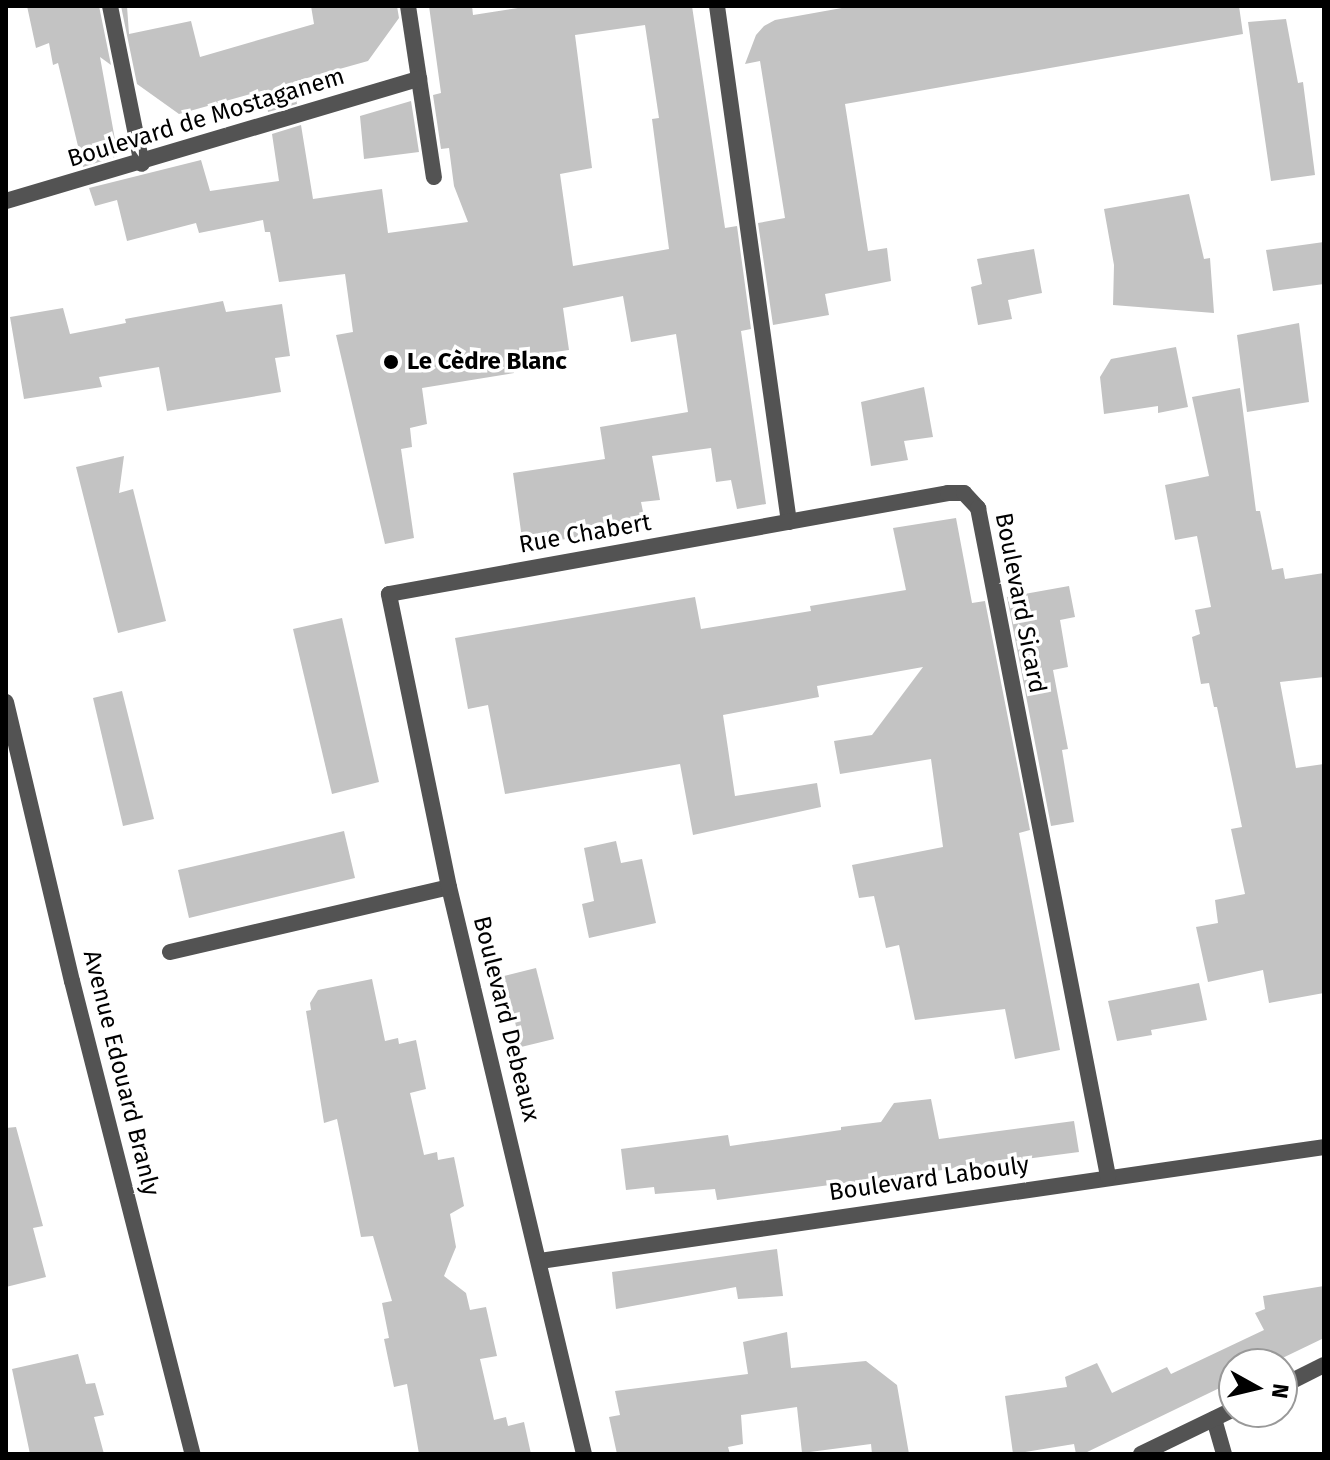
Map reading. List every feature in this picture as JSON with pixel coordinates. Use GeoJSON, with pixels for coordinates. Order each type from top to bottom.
{"type":"FeatureCollection","features":[{"type":"Feature","properties":{"kind":"street"},"geometry":{"type":"LineString","coordinates":[[110,6],[142,164]]}},
{"type":"Feature","properties":{"kind":"street"},"geometry":{"type":"LineString","coordinates":[[408,6],[434,177]]}},
{"type":"Feature","properties":{"kind":"street"},"geometry":{"type":"LineString","coordinates":[[717,6],[789,522]]}},
{"type":"Feature","properties":{"kind":"street","name":"Boulevard de Mostaganem"},"geometry":{"type":"LineString","coordinates":[[6,201],[142,164],[419,79]]}},
{"type":"Feature","properties":{"kind":"street","name":"Boulevard Sicard"},"geometry":{"type":"LineString","coordinates":[[789,522],[948,493],[964,493],[978,508],[1108,1176]]}},
{"type":"Feature","properties":{"kind":"street","name":"Rue Chabert"},"geometry":{"type":"LineString","coordinates":[[389,594],[789,522]]}},
{"type":"Feature","properties":{"kind":"street","name":"Boulevard Debeaux"},"geometry":{"type":"LineString","coordinates":[[389,594],[449,887],[584,1454]]}},
{"type":"Feature","properties":{"kind":"street","name":"Avenue Edouard Branly"},"geometry":{"type":"LineString","coordinates":[[6,702],[72,981],[193,1454]]}},
{"type":"Feature","properties":{"kind":"street"},"geometry":{"type":"LineString","coordinates":[[170,952],[449,887]]}},
{"type":"Feature","properties":{"kind":"street","name":"Boulevard Labouly"},"geometry":{"type":"LineString","coordinates":[[540,1261],[1324,1147]]}},
{"type":"Feature","properties":{"kind":"street"},"geometry":{"type":"LineString","coordinates":[[1298,1378],[1324,1365]]}},
{"type":"Feature","properties":{"kind":"street"},"geometry":{"type":"LineString","coordinates":[[1141,1454],[1218,1417]]}},
{"type":"Feature","properties":{"kind":"street"},"geometry":{"type":"LineString","coordinates":[[1214,1419],[1224,1454]]}},
{"type":"Feature","properties":{"kind":"building"},"geometry":{"type":"Polygon","coordinates":[[[27,6],[99,6],[111,65],[100,57],[118,156],[83,167],[58,63],[53,65],[49,43],[36,48],[27,6]]]}},
{"type":"Feature","properties":{"kind":"building"},"geometry":{"type":"Polygon","coordinates":[[[121,6],[127,6],[129,34],[191,21],[200,57],[314,24],[311,6],[397,6],[399,18],[368,61],[293,82],[297,104],[268,112],[265,90],[179,114],[137,84],[121,6]]]}},
{"type":"Feature","properties":{"kind":"building"},"geometry":{"type":"Polygon","coordinates":[[[429,6],[472,6],[473,15],[531,6],[692,6],[725,228],[737,226],[751,329],[741,331],[766,504],[737,509],[731,480],[716,482],[711,448],[652,456],[660,500],[641,502],[646,526],[523,546],[513,473],[605,459],[600,427],[688,412],[676,334],[631,342],[623,296],[563,308],[569,350],[512,358],[514,373],[422,388],[427,424],[410,428],[412,447],[401,449],[414,538],[385,544],[336,335],[353,332],[345,274],[279,282],[270,232],[265,232],[263,220],[199,233],[196,223],[127,241],[117,200],[95,206],[89,188],[201,160],[210,191],[279,181],[272,134],[301,125],[313,199],[382,189],[388,233],[468,222],[454,186],[449,148],[441,149],[433,95],[441,93],[429,6]],[[645,25],[575,35],[592,168],[560,174],[573,266],[669,249],[652,119],[659,118],[645,25]]]}},
{"type":"Feature","properties":{"kind":"building"},"geometry":{"type":"Polygon","coordinates":[[[853,6],[1239,6],[1243,34],[845,104],[868,251],[887,248],[891,281],[825,294],[829,315],[773,325],[758,223],[785,218],[760,61],[745,64],[756,35],[775,20],[853,6]]]}},
{"type":"Feature","properties":{"kind":"building"},"geometry":{"type":"Polygon","coordinates":[[[1286,19],[1298,83],[1303,82],[1315,175],[1271,181],[1248,22],[1286,19]]]}},
{"type":"Feature","properties":{"kind":"building"},"geometry":{"type":"Polygon","coordinates":[[[411,101],[419,152],[364,159],[360,116],[411,101]]]}},
{"type":"Feature","properties":{"kind":"building"},"geometry":{"type":"Polygon","coordinates":[[[1189,194],[1204,259],[1210,258],[1214,313],[1113,305],[1114,265],[1104,209],[1189,194]]]}},
{"type":"Feature","properties":{"kind":"building"},"geometry":{"type":"Polygon","coordinates":[[[1324,242],[1324,284],[1273,291],[1266,250],[1324,242]]]}},
{"type":"Feature","properties":{"kind":"building"},"geometry":{"type":"Polygon","coordinates":[[[1034,249],[1042,293],[1008,300],[1012,319],[978,325],[971,287],[982,284],[977,259],[1034,249]]]}},
{"type":"Feature","properties":{"kind":"building"},"geometry":{"type":"Polygon","coordinates":[[[223,301],[226,312],[282,304],[290,356],[275,358],[281,392],[167,411],[159,367],[99,377],[102,387],[24,399],[10,317],[63,308],[70,334],[126,323],[125,319],[223,301]]]}},
{"type":"Feature","properties":{"kind":"building"},"geometry":{"type":"Polygon","coordinates":[[[1299,323],[1309,402],[1247,412],[1237,335],[1299,323]]]}},
{"type":"Feature","properties":{"kind":"building"},"geometry":{"type":"Polygon","coordinates":[[[1176,347],[1188,407],[1158,413],[1158,406],[1104,414],[1100,377],[1111,359],[1176,347]]]}},
{"type":"Feature","properties":{"kind":"building"},"geometry":{"type":"Polygon","coordinates":[[[924,387],[933,437],[904,441],[908,460],[871,466],[861,402],[924,387]]]}},
{"type":"Feature","properties":{"kind":"building"},"geometry":{"type":"Polygon","coordinates":[[[1240,388],[1256,511],[1260,511],[1272,570],[1283,568],[1285,579],[1324,573],[1324,677],[1280,682],[1296,768],[1324,764],[1324,993],[1269,1003],[1263,970],[1208,982],[1196,927],[1218,923],[1215,900],[1245,894],[1231,829],[1242,827],[1217,707],[1214,707],[1209,683],[1201,684],[1192,637],[1200,634],[1195,610],[1211,607],[1197,536],[1175,540],[1165,485],[1209,476],[1192,397],[1240,388]]]}},
{"type":"Feature","properties":{"kind":"building"},"geometry":{"type":"Polygon","coordinates":[[[124,456],[119,493],[133,489],[166,621],[118,633],[76,467],[124,456]]]}},
{"type":"Feature","properties":{"kind":"building"},"geometry":{"type":"Polygon","coordinates":[[[956,518],[972,603],[985,601],[1030,830],[1019,833],[1060,1050],[1015,1059],[1005,1009],[915,1020],[899,945],[886,948],[874,896],[859,898],[852,865],[943,847],[931,759],[840,774],[834,741],[872,735],[923,667],[817,686],[819,697],[723,715],[735,796],[817,783],[821,807],[693,835],[680,764],[505,794],[488,705],[468,709],[455,638],[695,597],[701,629],[811,611],[810,606],[906,590],[893,528],[956,518]]]}},
{"type":"Feature","properties":{"kind":"building"},"geometry":{"type":"Polygon","coordinates":[[[1069,586],[1075,617],[1060,620],[1068,667],[1053,670],[1068,749],[1062,750],[1074,822],[1051,826],[1007,597],[1069,586]]]}},
{"type":"Feature","properties":{"kind":"building"},"geometry":{"type":"Polygon","coordinates":[[[342,618],[379,782],[332,794],[293,629],[342,618]]]}},
{"type":"Feature","properties":{"kind":"building"},"geometry":{"type":"Polygon","coordinates":[[[122,691],[154,819],[123,826],[93,698],[122,691]]]}},
{"type":"Feature","properties":{"kind":"building"},"geometry":{"type":"Polygon","coordinates":[[[344,831],[355,878],[189,918],[178,870],[344,831]]]}},
{"type":"Feature","properties":{"kind":"building"},"geometry":{"type":"Polygon","coordinates":[[[616,841],[621,863],[642,859],[656,923],[589,938],[582,904],[594,901],[584,848],[616,841]]]}},
{"type":"Feature","properties":{"kind":"building"},"geometry":{"type":"Polygon","coordinates":[[[536,968],[554,1039],[521,1047],[504,976],[536,968]]]}},
{"type":"Feature","properties":{"kind":"building"},"geometry":{"type":"Polygon","coordinates":[[[372,979],[385,1041],[398,1038],[399,1044],[416,1040],[426,1089],[410,1093],[424,1155],[437,1152],[438,1160],[454,1157],[464,1206],[450,1214],[456,1247],[444,1276],[466,1293],[470,1310],[486,1307],[497,1356],[480,1359],[494,1420],[506,1417],[508,1426],[524,1422],[531,1454],[419,1454],[407,1384],[394,1387],[384,1339],[389,1338],[382,1303],[392,1301],[373,1236],[361,1237],[337,1119],[324,1123],[306,1011],[311,1010],[310,1003],[318,990],[372,979]]]}},
{"type":"Feature","properties":{"kind":"building"},"geometry":{"type":"Polygon","coordinates":[[[1199,983],[1207,1020],[1151,1030],[1152,1035],[1117,1041],[1108,1001],[1199,983]]]}},
{"type":"Feature","properties":{"kind":"building"},"geometry":{"type":"Polygon","coordinates":[[[931,1099],[939,1139],[1074,1121],[1079,1152],[717,1200],[715,1189],[655,1194],[654,1187],[626,1190],[621,1149],[728,1135],[730,1146],[841,1130],[841,1127],[881,1122],[894,1103],[931,1099]]]}},
{"type":"Feature","properties":{"kind":"building"},"geometry":{"type":"Polygon","coordinates":[[[16,1127],[43,1226],[33,1228],[46,1277],[6,1287],[6,1128],[16,1127]]]}},
{"type":"Feature","properties":{"kind":"building"},"geometry":{"type":"Polygon","coordinates":[[[777,1249],[783,1296],[738,1299],[736,1287],[616,1309],[612,1272],[777,1249]]]}},
{"type":"Feature","properties":{"kind":"building"},"geometry":{"type":"Polygon","coordinates":[[[1324,1286],[1324,1338],[1298,1351],[1298,1348],[1226,1348],[1264,1330],[1255,1313],[1265,1309],[1263,1296],[1324,1286]]]}},
{"type":"Feature","properties":{"kind":"building"},"geometry":{"type":"Polygon","coordinates":[[[787,1332],[791,1368],[866,1361],[897,1385],[909,1454],[872,1454],[871,1444],[802,1453],[797,1407],[741,1415],[743,1444],[728,1447],[730,1454],[617,1454],[609,1417],[620,1415],[615,1391],[748,1374],[743,1342],[787,1332]]]}},
{"type":"Feature","properties":{"kind":"building"},"geometry":{"type":"Polygon","coordinates":[[[1218,1352],[1218,1389],[1083,1454],[1076,1454],[1074,1444],[1013,1454],[1005,1396],[1067,1387],[1065,1377],[1097,1363],[1112,1393],[1167,1367],[1171,1374],[1218,1352]]]}},
{"type":"Feature","properties":{"kind":"building"},"geometry":{"type":"Polygon","coordinates":[[[78,1354],[86,1384],[95,1383],[104,1415],[94,1417],[104,1454],[30,1454],[12,1369],[78,1354]]]}},
{"type":"Feature","properties":{"kind":"place","name":"Le Cèdre Blanc"},"geometry":{"type":"Point","coordinates":[391,362]}}]}
